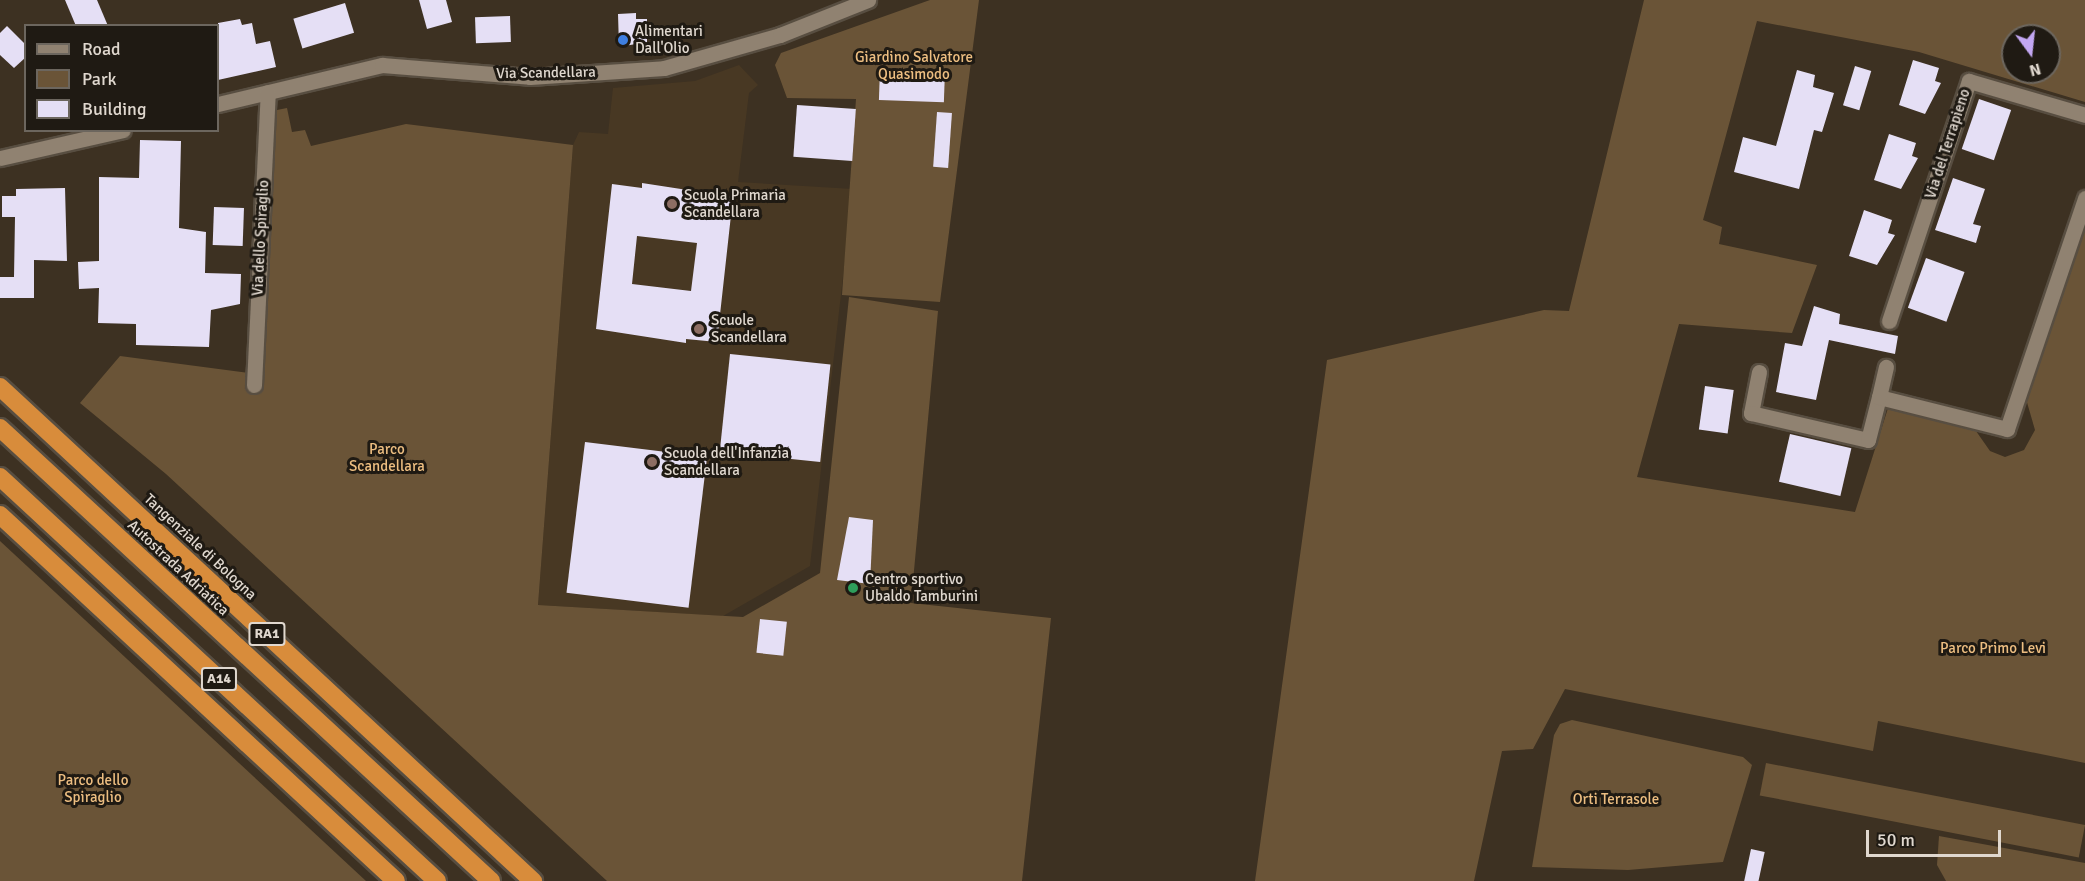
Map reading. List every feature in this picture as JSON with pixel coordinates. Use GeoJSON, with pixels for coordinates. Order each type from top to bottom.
{"type":"FeatureCollection","features":[{"type":"Feature","properties":{"kind":"highway","name":"Tangenziale di Bologna"},"geometry":{"type":"LineString","coordinates":[[0,387],[533,881]]}},
{"type":"Feature","properties":{"kind":"highway","name":"Autostrada Adriatica"},"geometry":{"type":"LineString","coordinates":[[0,428],[491,881]]}},
{"type":"Feature","properties":{"kind":"highway","name":"A14"},"geometry":{"type":"LineString","coordinates":[[0,477],[437,881]]}},
{"type":"Feature","properties":{"kind":"highway"},"geometry":{"type":"LineString","coordinates":[[0,515],[396,881]]}},
{"type":"Feature","properties":{"kind":"street","name":"Via Scandellara"},"geometry":{"type":"LineString","coordinates":[[219,104],[382,65],[530,77],[664,68],[762,41],[868,0]]}},
{"type":"Feature","properties":{"kind":"street","name":"Via del Terrapieno"},"geometry":{"type":"LineString","coordinates":[[1889,321],[1969,81],[2085,115]]}},
{"type":"Feature","properties":{"kind":"street","name":"Via dello Spiraglio"},"geometry":{"type":"LineString","coordinates":[[254,385],[268,92]]}},
{"type":"Feature","properties":{"kind":"street"},"geometry":{"type":"LineString","coordinates":[[0,158],[114,132]]}},
{"type":"Feature","properties":{"kind":"street"},"geometry":{"type":"LineString","coordinates":[[1879,397],[2007,429],[2085,198]]}},
{"type":"Feature","properties":{"kind":"street"},"geometry":{"type":"LineString","coordinates":[[1759,372],[1751,413],[1868,440],[1886,367]]}},
{"type":"Feature","properties":{"kind":"shaded area","name":"Scuole Scandellara"},"geometry":{"type":"Polygon","coordinates":[[[739,65],[758,85],[749,93],[738,182],[853,189],[810,566],[723,616],[538,605],[573,145],[579,132],[608,134],[613,88],[695,81],[739,65]]]}},
{"type":"Feature","properties":{"kind":"green space","name":"Giardino Salvatore Quasimodo"},"geometry":{"type":"Polygon","coordinates":[[[930,0],[979,0],[940,302],[842,295],[856,99],[787,98],[775,65],[781,53],[930,0]]]}},
{"type":"Feature","properties":{"kind":"green space","name":"Parco Primo Levi"},"geometry":{"type":"Polygon","coordinates":[[[1644,0],[2085,0],[2085,102],[2025,84],[2061,84],[2061,24],[2001,24],[2001,77],[1919,52],[1757,21],[1703,220],[1722,227],[1719,244],[1817,265],[1792,333],[1679,324],[1637,477],[1855,512],[1889,405],[1960,421],[1976,431],[1990,451],[2005,457],[2024,450],[2035,430],[2026,399],[2085,218],[2085,763],[1878,721],[1873,751],[1565,689],[1533,749],[1502,751],[1474,881],[1255,881],[1327,360],[1544,310],[1569,311],[1644,0]]]}},
{"type":"Feature","properties":{"kind":"green space","name":"Parco Scandellara"},"geometry":{"type":"Polygon","coordinates":[[[287,108],[292,132],[305,130],[311,146],[406,124],[573,145],[538,605],[743,617],[820,573],[849,297],[938,311],[911,603],[1051,618],[1022,881],[607,881],[166,474],[80,403],[120,356],[249,373],[277,110],[287,108]]]}},
{"type":"Feature","properties":{"kind":"green space","name":"Parco dello Spiraglio"},"geometry":{"type":"Polygon","coordinates":[[[0,541],[366,881],[0,881],[0,541]]]}},
{"type":"Feature","properties":{"kind":"green space","name":"Orti Terrasole"},"geometry":{"type":"Polygon","coordinates":[[[1572,720],[1743,757],[1752,765],[1723,862],[1628,870],[1532,867],[1554,735],[1560,724],[1572,720]]]}},
{"type":"Feature","properties":{"kind":"green space"},"geometry":{"type":"Polygon","coordinates":[[[1766,763],[2085,825],[2079,857],[1760,795],[1766,763]]]}},
{"type":"Feature","properties":{"kind":"green space"},"geometry":{"type":"Polygon","coordinates":[[[1939,836],[2085,863],[2085,881],[1946,881],[1937,865],[1939,836]]]}},
{"type":"Feature","properties":{"kind":"building"},"geometry":{"type":"Polygon","coordinates":[[[65,0],[97,0],[107,24],[75,24],[65,0]]]}},
{"type":"Feature","properties":{"kind":"building"},"geometry":{"type":"Polygon","coordinates":[[[419,0],[446,0],[452,22],[427,29],[419,0]]]}},
{"type":"Feature","properties":{"kind":"building"},"geometry":{"type":"Polygon","coordinates":[[[345,3],[354,33],[302,48],[293,19],[345,3]]]}},
{"type":"Feature","properties":{"kind":"building"},"geometry":{"type":"Polygon","coordinates":[[[636,13],[636,19],[647,19],[647,42],[619,47],[618,14],[636,13]]]}},
{"type":"Feature","properties":{"kind":"building"},"geometry":{"type":"Polygon","coordinates":[[[510,16],[511,42],[476,43],[475,17],[510,16]]]}},
{"type":"Feature","properties":{"kind":"building"},"geometry":{"type":"Polygon","coordinates":[[[240,19],[242,25],[252,23],[256,44],[270,41],[276,67],[219,80],[218,23],[240,19]]]}},
{"type":"Feature","properties":{"kind":"building"},"geometry":{"type":"Polygon","coordinates":[[[7,26],[24,43],[24,59],[14,68],[0,55],[0,33],[7,26]]]}},
{"type":"Feature","properties":{"kind":"building"},"geometry":{"type":"Polygon","coordinates":[[[1913,60],[1939,68],[1935,81],[1941,83],[1925,114],[1899,105],[1913,60]]]}},
{"type":"Feature","properties":{"kind":"building"},"geometry":{"type":"Polygon","coordinates":[[[1855,66],[1871,71],[1859,110],[1843,105],[1855,66]]]}},
{"type":"Feature","properties":{"kind":"building"},"geometry":{"type":"Polygon","coordinates":[[[880,69],[945,71],[944,102],[879,100],[880,69]]]}},
{"type":"Feature","properties":{"kind":"building"},"geometry":{"type":"Polygon","coordinates":[[[1797,70],[1815,75],[1813,87],[1834,93],[1822,132],[1814,130],[1799,189],[1734,172],[1743,137],[1776,146],[1797,70]]]}},
{"type":"Feature","properties":{"kind":"building"},"geometry":{"type":"Polygon","coordinates":[[[1979,99],[2011,110],[1994,160],[1962,149],[1979,99]]]}},
{"type":"Feature","properties":{"kind":"building"},"geometry":{"type":"Polygon","coordinates":[[[797,105],[856,109],[852,161],[793,157],[797,105]]]}},
{"type":"Feature","properties":{"kind":"building"},"geometry":{"type":"Polygon","coordinates":[[[937,112],[952,113],[948,168],[933,167],[937,112]]]}},
{"type":"Feature","properties":{"kind":"building"},"geometry":{"type":"Polygon","coordinates":[[[1889,134],[1916,143],[1912,156],[1918,158],[1901,189],[1874,180],[1889,134]]]}},
{"type":"Feature","properties":{"kind":"building"},"geometry":{"type":"Polygon","coordinates":[[[140,140],[181,141],[179,228],[206,232],[205,273],[241,274],[240,304],[211,310],[209,347],[136,345],[136,324],[98,323],[99,288],[79,289],[78,262],[99,261],[99,177],[139,178],[140,140]]]}},
{"type":"Feature","properties":{"kind":"building"},"geometry":{"type":"Polygon","coordinates":[[[1953,178],[1985,189],[1973,224],[1981,226],[1976,243],[1935,230],[1953,178]]]}},
{"type":"Feature","properties":{"kind":"building"},"geometry":{"type":"Polygon","coordinates":[[[642,183],[733,197],[717,342],[686,339],[686,343],[596,329],[612,184],[642,188],[642,183]],[[637,236],[632,284],[691,291],[697,243],[637,236]]]}},
{"type":"Feature","properties":{"kind":"building"},"geometry":{"type":"Polygon","coordinates":[[[65,188],[67,261],[34,260],[34,298],[0,298],[0,277],[14,277],[15,217],[2,217],[2,196],[16,196],[16,189],[65,188]]]}},
{"type":"Feature","properties":{"kind":"building"},"geometry":{"type":"Polygon","coordinates":[[[214,207],[244,208],[243,246],[213,245],[214,207]]]}},
{"type":"Feature","properties":{"kind":"building"},"geometry":{"type":"Polygon","coordinates":[[[1864,210],[1892,220],[1888,233],[1895,235],[1877,265],[1849,256],[1864,210]]]}},
{"type":"Feature","properties":{"kind":"building"},"geometry":{"type":"Polygon","coordinates":[[[1926,258],[1965,272],[1946,322],[1908,308],[1926,258]]]}},
{"type":"Feature","properties":{"kind":"building"},"geometry":{"type":"Polygon","coordinates":[[[1814,306],[1840,314],[1839,324],[1898,336],[1895,354],[1829,340],[1816,400],[1776,392],[1785,343],[1802,346],[1814,306]]]}},
{"type":"Feature","properties":{"kind":"building"},"geometry":{"type":"Polygon","coordinates":[[[730,354],[830,365],[820,462],[720,451],[730,354]]]}},
{"type":"Feature","properties":{"kind":"building"},"geometry":{"type":"Polygon","coordinates":[[[1705,386],[1734,390],[1728,434],[1699,430],[1705,386]]]}},
{"type":"Feature","properties":{"kind":"building"},"geometry":{"type":"Polygon","coordinates":[[[1790,434],[1851,448],[1840,496],[1779,482],[1790,434]]]}},
{"type":"Feature","properties":{"kind":"building"},"geometry":{"type":"Polygon","coordinates":[[[585,442],[707,457],[689,608],[566,593],[585,442]]]}},
{"type":"Feature","properties":{"kind":"building"},"geometry":{"type":"Polygon","coordinates":[[[849,517],[873,520],[870,584],[837,580],[849,517]]]}},
{"type":"Feature","properties":{"kind":"building"},"geometry":{"type":"Polygon","coordinates":[[[760,619],[787,622],[783,656],[756,653],[760,619]]]}},
{"type":"Feature","properties":{"kind":"building"},"geometry":{"type":"Polygon","coordinates":[[[1751,849],[1765,852],[1759,881],[1744,881],[1751,849]]]}},
{"type":"Feature","properties":{"kind":"place","name":"Alimentari Dall'Olio"},"geometry":{"type":"Point","coordinates":[623,40]}},
{"type":"Feature","properties":{"kind":"place","name":"Scuola Primaria Scandellara"},"geometry":{"type":"Point","coordinates":[672,204]}},
{"type":"Feature","properties":{"kind":"place","name":"Scuole Scandellara"},"geometry":{"type":"Point","coordinates":[699,329]}},
{"type":"Feature","properties":{"kind":"place","name":"Scuola dell'Infanzia Scandellara"},"geometry":{"type":"Point","coordinates":[652,462]}},
{"type":"Feature","properties":{"kind":"place","name":"Centro sportivo Ubaldo Tamburini"},"geometry":{"type":"Point","coordinates":[853,588]}}]}
